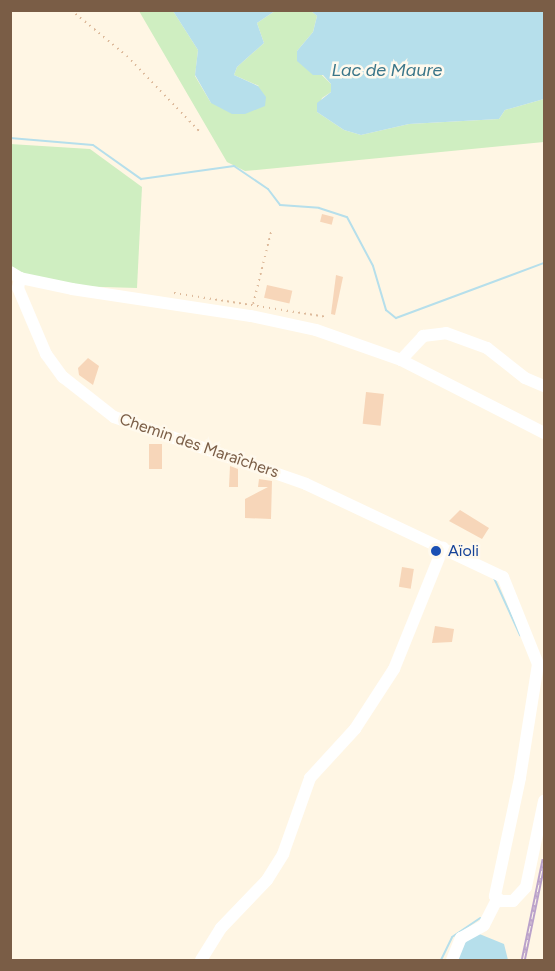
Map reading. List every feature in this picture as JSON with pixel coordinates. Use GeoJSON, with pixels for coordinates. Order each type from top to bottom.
{"type":"FeatureCollection","features":[{"type":"Feature","properties":{"kind":"street"},"geometry":{"type":"LineString","coordinates":[[15,275],[251,316],[316,330],[401,360],[544,433]]}},
{"type":"Feature","properties":{"kind":"street","name":"Chemin des Maraîchers"},"geometry":{"type":"LineString","coordinates":[[15,275],[18,288],[46,354],[63,377],[114,417],[259,465],[499,573],[538,664],[520,778],[495,896],[498,898]]}},
{"type":"Feature","properties":{"kind":"street"},"geometry":{"type":"LineString","coordinates":[[401,360],[423,336],[446,333],[487,348],[525,378],[544,386]]}},
{"type":"Feature","properties":{"kind":"street"},"geometry":{"type":"LineString","coordinates":[[201,960],[221,928],[267,880],[283,854],[310,778],[355,729],[394,669],[443,548]]}},
{"type":"Feature","properties":{"kind":"street"},"geometry":{"type":"LineString","coordinates":[[452,960],[461,938],[484,925],[498,898],[513,901],[526,887],[544,801]]}},
{"type":"Feature","properties":{"kind":"path"},"geometry":{"type":"LineString","coordinates":[[10,13],[18,10]]}},
{"type":"Feature","properties":{"kind":"path"},"geometry":{"type":"LineString","coordinates":[[71,10],[127,56],[201,133]]}},
{"type":"Feature","properties":{"kind":"path"},"geometry":{"type":"LineString","coordinates":[[253,305],[271,231]]}},
{"type":"Feature","properties":{"kind":"green space"},"geometry":{"type":"Polygon","coordinates":[[[139,11],[173,11],[198,50],[195,76],[211,103],[259,86],[234,75],[237,67],[264,43],[257,23],[275,11],[311,11],[317,16],[313,32],[297,51],[331,84],[331,92],[322,98],[317,112],[344,130],[361,135],[409,124],[499,119],[505,110],[544,99],[544,142],[245,171],[227,162],[139,11]]]}},
{"type":"Feature","properties":{"kind":"green space"},"geometry":{"type":"Polygon","coordinates":[[[10,144],[90,149],[142,187],[137,288],[70,286],[22,275],[11,268],[10,144]]]}},
{"type":"Feature","properties":{"kind":"water"},"geometry":{"type":"Polygon","coordinates":[[[173,11],[275,11],[257,23],[264,43],[237,67],[234,75],[258,86],[266,97],[265,106],[245,114],[232,114],[211,103],[195,75],[198,50],[173,11]]]}},
{"type":"Feature","properties":{"kind":"water","name":"Lac de Maure"},"geometry":{"type":"Polygon","coordinates":[[[311,11],[544,11],[544,99],[505,110],[499,119],[409,124],[361,135],[344,130],[317,112],[317,103],[331,92],[331,84],[323,75],[313,75],[297,61],[297,51],[313,32],[317,16],[311,11]]]}},
{"type":"Feature","properties":{"kind":"water"},"geometry":{"type":"Polygon","coordinates":[[[477,933],[504,944],[508,960],[455,960],[459,947],[477,933]]]}},
{"type":"Feature","properties":{"kind":"building"},"geometry":{"type":"Polygon","coordinates":[[[322,214],[334,217],[332,225],[320,222],[322,214]]]}},
{"type":"Feature","properties":{"kind":"building"},"geometry":{"type":"Polygon","coordinates":[[[336,275],[343,277],[335,315],[331,314],[336,275]]]}},
{"type":"Feature","properties":{"kind":"building"},"geometry":{"type":"Polygon","coordinates":[[[267,285],[292,291],[289,304],[264,298],[267,285]]]}},
{"type":"Feature","properties":{"kind":"building"},"geometry":{"type":"Polygon","coordinates":[[[88,358],[99,366],[93,385],[79,375],[78,368],[88,358]]]}},
{"type":"Feature","properties":{"kind":"building"},"geometry":{"type":"Polygon","coordinates":[[[366,392],[384,394],[381,426],[363,424],[366,392]]]}},
{"type":"Feature","properties":{"kind":"building"},"geometry":{"type":"Polygon","coordinates":[[[149,444],[162,444],[162,469],[149,469],[149,444]]]}},
{"type":"Feature","properties":{"kind":"building"},"geometry":{"type":"Polygon","coordinates":[[[230,466],[238,469],[238,487],[229,487],[230,466]]]}},
{"type":"Feature","properties":{"kind":"building"},"geometry":{"type":"Polygon","coordinates":[[[259,479],[272,481],[271,519],[245,518],[245,499],[268,487],[258,487],[259,479]]]}},
{"type":"Feature","properties":{"kind":"building"},"geometry":{"type":"Polygon","coordinates":[[[460,510],[489,528],[482,539],[449,521],[460,510]]]}},
{"type":"Feature","properties":{"kind":"building"},"geometry":{"type":"Polygon","coordinates":[[[402,567],[414,569],[411,589],[399,587],[402,567]]]}},
{"type":"Feature","properties":{"kind":"building"},"geometry":{"type":"Polygon","coordinates":[[[435,626],[454,629],[452,642],[432,643],[435,626]]]}},
{"type":"Feature","properties":{"kind":"waterway"},"geometry":{"type":"LineString","coordinates":[[10,138],[93,145],[141,179],[234,166],[268,189],[280,205],[319,208],[347,217],[373,266],[386,310],[396,318],[544,263]]}},
{"type":"Feature","properties":{"kind":"waterway"},"geometry":{"type":"LineString","coordinates":[[494,578],[520,635]]}},
{"type":"Feature","properties":{"kind":"waterway"},"geometry":{"type":"LineString","coordinates":[[441,960],[452,937],[480,918]]}},
{"type":"Feature","properties":{"kind":"railway"},"geometry":{"type":"LineString","coordinates":[[523,960],[544,859]]}},
{"type":"Feature","properties":{"kind":"place","name":"Aïoli"},"geometry":{"type":"Point","coordinates":[436,551]}}]}
